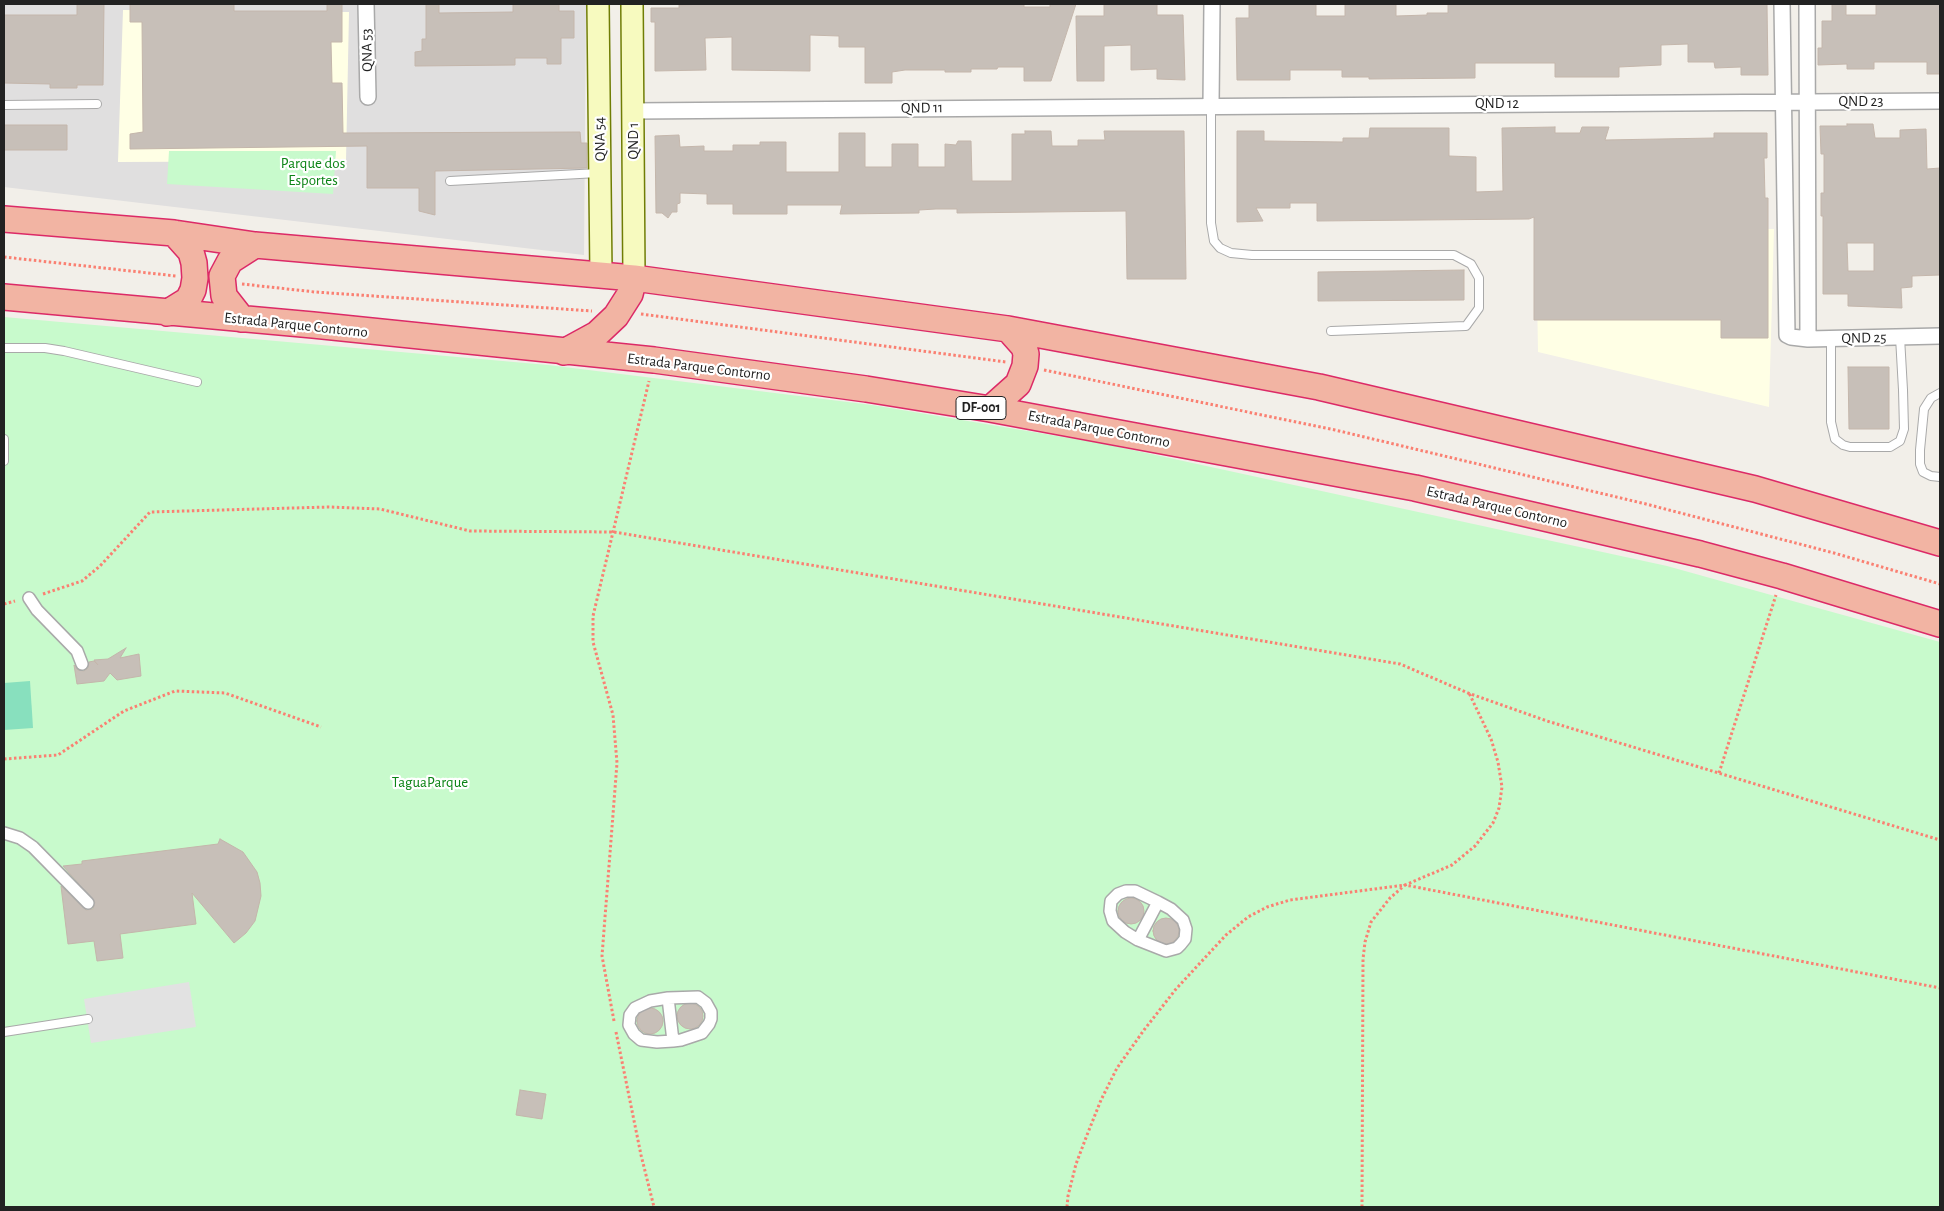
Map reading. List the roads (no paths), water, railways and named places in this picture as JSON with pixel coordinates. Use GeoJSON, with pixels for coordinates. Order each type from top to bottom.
{"type":"FeatureCollection","features":[{"type":"Feature","properties":{"kind":"highway"},"geometry":{"type":"LineString","coordinates":[[4,219],[174,233],[255,245],[634,278],[1008,329],[1329,389],[1755,489],[1940,543]]}},
{"type":"Feature","properties":{"kind":"highway"},"geometry":{"type":"LineString","coordinates":[[167,313],[188,300],[195,282],[191,252],[174,233]]}},
{"type":"Feature","properties":{"kind":"highway"},"geometry":{"type":"LineString","coordinates":[[242,319],[224,296],[222,276],[230,261],[255,245]]}},
{"type":"Feature","properties":{"kind":"highway"},"geometry":{"type":"LineString","coordinates":[[564,352],[597,334],[616,316],[630,294],[634,278]]}},
{"type":"Feature","properties":{"kind":"highway","name":"Estrada Parque Contorno"},"geometry":{"type":"LineString","coordinates":[[4,297],[654,360],[866,389],[990,409],[1415,488],[1700,554],[1782,576],[1940,624]]}},
{"type":"Feature","properties":{"kind":"highway"},"geometry":{"type":"LineString","coordinates":[[990,409],[1018,384],[1025,366],[1026,354],[1024,347],[1008,329]]}},
{"type":"Feature","properties":{"kind":"main road","name":"QNA 54"},"geometry":{"type":"LineString","coordinates":[[598,4],[601,275]]}},
{"type":"Feature","properties":{"kind":"main road","name":"QND 1"},"geometry":{"type":"LineString","coordinates":[[632,4],[634,278]]}},
{"type":"Feature","properties":{"kind":"main road"},"geometry":{"type":"LineString","coordinates":[[600,176],[623,187],[633,180]]}},
{"type":"Feature","properties":{"kind":"street","name":"QNA 53"},"geometry":{"type":"LineString","coordinates":[[366,4],[368,97]]}},
{"type":"Feature","properties":{"kind":"street"},"geometry":{"type":"LineString","coordinates":[[1211,105],[1212,4]]}},
{"type":"Feature","properties":{"kind":"street"},"geometry":{"type":"LineString","coordinates":[[1782,4],[1782,101]]}},
{"type":"Feature","properties":{"kind":"street"},"geometry":{"type":"LineString","coordinates":[[1808,4],[1808,338]]}},
{"type":"Feature","properties":{"kind":"street","name":"QND 12"},"geometry":{"type":"LineString","coordinates":[[1211,105],[1782,101]]}},
{"type":"Feature","properties":{"kind":"street","name":"QND 23"},"geometry":{"type":"LineString","coordinates":[[1782,101],[1940,101]]}},
{"type":"Feature","properties":{"kind":"street","name":"QND 25"},"geometry":{"type":"LineString","coordinates":[[1782,101],[1785,317],[1788,336],[1808,338],[1940,336]]}},
{"type":"Feature","properties":{"kind":"street","name":"QND 11"},"geometry":{"type":"LineString","coordinates":[[633,111],[1211,105]]}},
{"type":"Feature","properties":{"kind":"street"},"geometry":{"type":"LineString","coordinates":[[29,598],[37,610],[77,651],[82,664]]}},
{"type":"Feature","properties":{"kind":"street"},"geometry":{"type":"LineString","coordinates":[[4,833],[20,838],[33,846],[88,903]]}},
{"type":"Feature","properties":{"kind":"street"},"geometry":{"type":"LineString","coordinates":[[1126,891],[1135,891],[1158,902],[1165,905],[1183,920],[1186,929],[1186,939],[1177,948],[1166,952],[1125,932],[1113,921],[1110,911],[1111,901],[1118,894],[1126,891]]}},
{"type":"Feature","properties":{"kind":"street"},"geometry":{"type":"LineString","coordinates":[[1138,940],[1158,902]]}},
{"type":"Feature","properties":{"kind":"street"},"geometry":{"type":"LineString","coordinates":[[674,996],[698,997],[706,1003],[711,1012],[709,1024],[702,1033],[673,1041],[642,1040],[634,1034],[629,1025],[630,1015],[635,1008],[650,1001],[668,998],[674,996]]}},
{"type":"Feature","properties":{"kind":"street"},"geometry":{"type":"LineString","coordinates":[[668,998],[673,1041]]}},
{"type":"Feature","properties":{"kind":"lane"},"geometry":{"type":"LineString","coordinates":[[4,106],[97,104]]}},
{"type":"Feature","properties":{"kind":"lane"},"geometry":{"type":"LineString","coordinates":[[1211,105],[1211,223],[1214,241],[1220,248],[1231,254],[1252,255],[1454,255],[1471,264],[1479,278],[1479,308],[1466,326],[1332,331]]}},
{"type":"Feature","properties":{"kind":"lane"},"geometry":{"type":"LineString","coordinates":[[450,181],[600,176]]}},
{"type":"Feature","properties":{"kind":"lane"},"geometry":{"type":"LineString","coordinates":[[1831,338],[1831,422],[1835,439],[1850,447],[1890,447],[1900,441],[1904,429],[1904,390],[1900,337]]}},
{"type":"Feature","properties":{"kind":"lane"},"geometry":{"type":"LineString","coordinates":[[4,348],[45,348],[64,351],[197,382]]}},
{"type":"Feature","properties":{"kind":"lane"},"geometry":{"type":"LineString","coordinates":[[1940,393],[1930,398],[1924,409],[1920,450],[1920,464],[1923,472],[1931,476],[1940,477]]}},
{"type":"Feature","properties":{"kind":"lane"},"geometry":{"type":"LineString","coordinates":[[4,439],[4,462]]}},
{"type":"Feature","properties":{"kind":"lane"},"geometry":{"type":"LineString","coordinates":[[4,1032],[88,1019]]}},
{"type":"Feature","properties":{"kind":"park label","name":"Parque dos Esportes"},"geometry":{"type":"Point","coordinates":[313,172]}},
{"type":"Feature","properties":{"kind":"park label","name":"TaguaParque"},"geometry":{"type":"Point","coordinates":[430,782]}}]}
